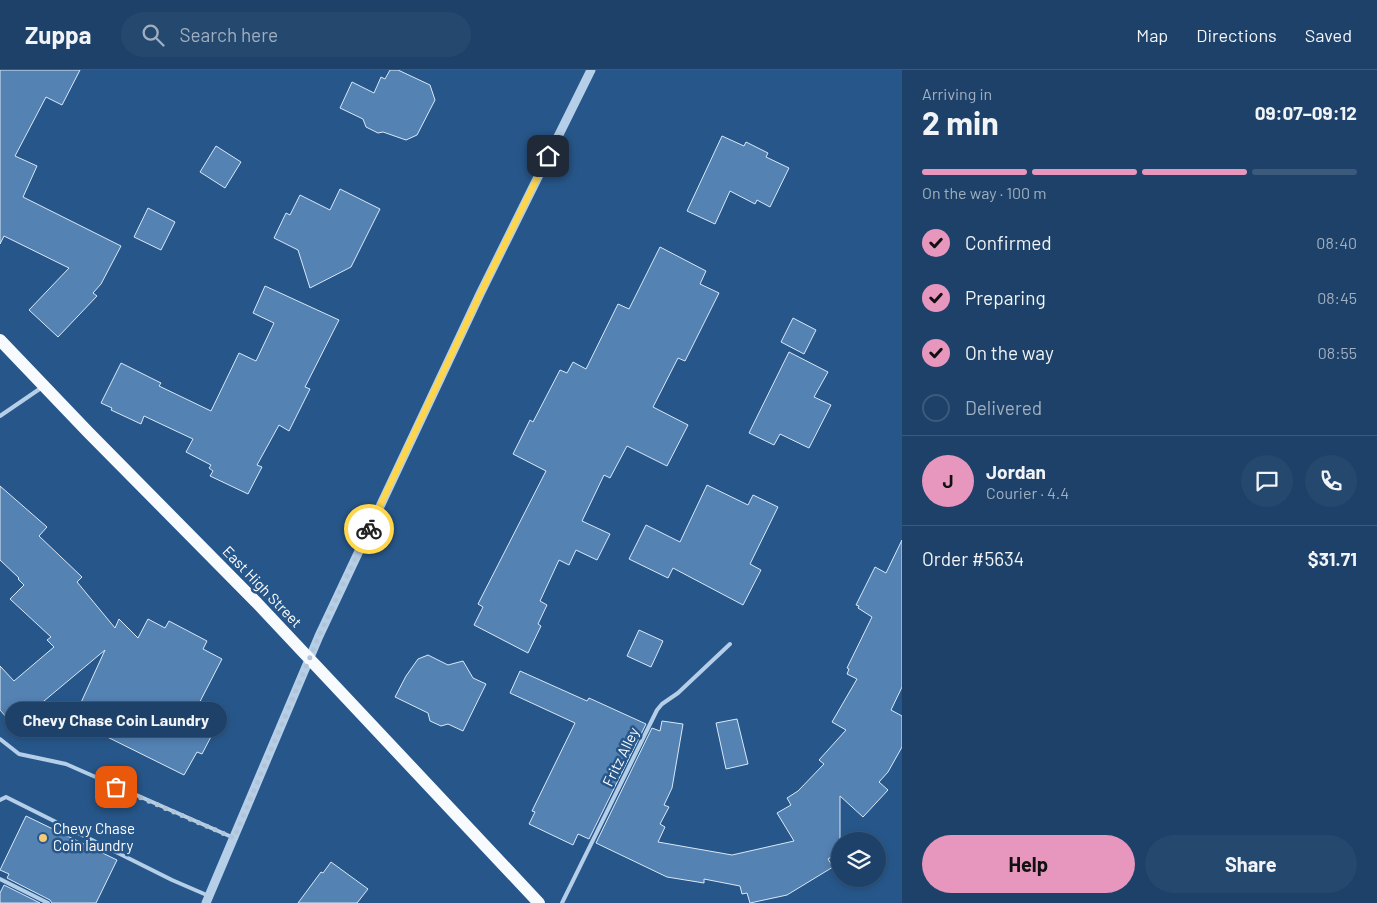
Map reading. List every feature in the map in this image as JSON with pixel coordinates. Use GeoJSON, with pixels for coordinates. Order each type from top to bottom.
{"type":"FeatureCollection","features":[{"type":"Feature","properties":{"kind":"main road","name":"East High Street"},"geometry":{"type":"LineString","coordinates":[[0,340],[257,603],[539,903]]}},
{"type":"Feature","properties":{"kind":"street"},"geometry":{"type":"LineString","coordinates":[[207,899],[309,659],[480,294],[591,70]]}},
{"type":"Feature","properties":{"kind":"lane"},"geometry":{"type":"LineString","coordinates":[[0,416],[44,386]]}},
{"type":"Feature","properties":{"kind":"lane","name":"Fritz Alley"},"geometry":{"type":"LineString","coordinates":[[562,903],[657,710],[730,644]]}},
{"type":"Feature","properties":{"kind":"lane"},"geometry":{"type":"LineString","coordinates":[[0,739],[19,754],[66,764],[234,838]]}},
{"type":"Feature","properties":{"kind":"lane"},"geometry":{"type":"LineString","coordinates":[[0,800],[6,797],[207,899]]}},
{"type":"Feature","properties":{"kind":"lane"},"geometry":{"type":"LineString","coordinates":[[0,880],[48,903]]}},
{"type":"Feature","properties":{"kind":"building"},"geometry":{"type":"Polygon","coordinates":[[[0,70],[80,70],[62,105],[46,97],[15,156],[37,166],[23,197],[121,246],[101,284],[93,293],[97,296],[58,337],[29,310],[69,268],[4,236],[0,244],[0,70]]]}},
{"type":"Feature","properties":{"kind":"building"},"geometry":{"type":"Polygon","coordinates":[[[390,70],[398,70],[430,85],[435,100],[417,135],[406,140],[383,132],[378,133],[366,127],[363,119],[340,108],[352,82],[374,93],[381,77],[385,79],[390,70]]]}},
{"type":"Feature","properties":{"kind":"building"},"geometry":{"type":"Polygon","coordinates":[[[722,136],[744,146],[746,142],[768,153],[766,157],[789,168],[770,207],[757,200],[755,204],[730,191],[715,224],[687,211],[722,136]]]}},
{"type":"Feature","properties":{"kind":"building"},"geometry":{"type":"Polygon","coordinates":[[[216,146],[241,162],[225,188],[200,172],[216,146]]]}},
{"type":"Feature","properties":{"kind":"building"},"geometry":{"type":"Polygon","coordinates":[[[340,189],[380,209],[351,267],[310,288],[298,250],[274,238],[286,213],[290,215],[300,195],[330,210],[340,189]]]}},
{"type":"Feature","properties":{"kind":"building"},"geometry":{"type":"Polygon","coordinates":[[[148,208],[175,222],[161,250],[134,237],[148,208]]]}},
{"type":"Feature","properties":{"kind":"building"},"geometry":{"type":"Polygon","coordinates":[[[660,247],[706,271],[700,284],[719,293],[685,361],[678,358],[653,407],[688,425],[667,466],[627,446],[610,478],[604,475],[582,521],[610,534],[597,560],[576,550],[569,565],[559,560],[540,601],[547,605],[538,624],[541,626],[528,653],[474,625],[483,607],[478,604],[546,471],[513,454],[530,420],[533,422],[560,370],[567,373],[573,362],[586,369],[618,304],[629,309],[660,247]]]}},
{"type":"Feature","properties":{"kind":"building"},"geometry":{"type":"Polygon","coordinates":[[[265,286],[339,320],[305,387],[310,389],[289,431],[279,425],[257,465],[262,467],[248,494],[210,476],[213,471],[209,468],[211,465],[186,452],[193,439],[144,416],[141,424],[111,410],[112,408],[101,403],[121,363],[161,383],[159,386],[211,411],[239,353],[256,361],[274,323],[253,313],[265,286]]]}},
{"type":"Feature","properties":{"kind":"building"},"geometry":{"type":"Polygon","coordinates":[[[793,318],[816,330],[804,354],[781,342],[793,318]]]}},
{"type":"Feature","properties":{"kind":"building"},"geometry":{"type":"Polygon","coordinates":[[[789,352],[828,372],[814,397],[831,405],[809,448],[780,434],[774,445],[749,433],[789,352]]]}},
{"type":"Feature","properties":{"kind":"building"},"geometry":{"type":"Polygon","coordinates":[[[707,485],[748,505],[753,495],[778,507],[750,564],[761,570],[743,605],[673,568],[668,578],[629,559],[646,525],[680,542],[707,485]]]}},
{"type":"Feature","properties":{"kind":"building"},"geometry":{"type":"Polygon","coordinates":[[[0,486],[47,527],[39,536],[82,577],[77,582],[115,628],[119,619],[138,638],[148,619],[165,628],[169,621],[207,641],[203,649],[222,659],[192,717],[215,729],[202,754],[197,752],[184,775],[73,720],[105,650],[14,726],[0,710],[0,666],[14,681],[54,647],[47,640],[51,637],[10,599],[24,585],[0,560],[0,486]]]}},
{"type":"Feature","properties":{"kind":"building"},"geometry":{"type":"Polygon","coordinates":[[[902,540],[902,687],[891,710],[902,716],[902,747],[888,772],[879,782],[888,790],[863,817],[840,796],[840,832],[831,832],[831,857],[828,859],[831,868],[787,895],[750,903],[747,893],[742,894],[740,886],[704,879],[704,883],[667,877],[596,843],[652,728],[660,731],[662,721],[683,724],[672,788],[664,805],[669,807],[660,824],[665,827],[658,842],[732,855],[794,841],[777,813],[791,805],[787,798],[798,791],[824,764],[819,760],[846,730],[832,722],[857,679],[847,674],[849,669],[847,668],[872,617],[856,605],[875,567],[886,573],[902,540]]]}},
{"type":"Feature","properties":{"kind":"building"},"geometry":{"type":"Polygon","coordinates":[[[639,630],[663,641],[651,667],[627,656],[639,630]]]}},
{"type":"Feature","properties":{"kind":"building"},"geometry":{"type":"Polygon","coordinates":[[[428,655],[448,665],[463,661],[473,678],[486,684],[463,731],[448,724],[441,726],[430,721],[428,713],[395,697],[418,659],[428,655]]]}},
{"type":"Feature","properties":{"kind":"building"},"geometry":{"type":"Polygon","coordinates":[[[520,671],[587,701],[589,698],[646,724],[589,839],[578,834],[573,845],[529,824],[535,812],[532,811],[575,723],[510,693],[520,671]]]}},
{"type":"Feature","properties":{"kind":"building"},"geometry":{"type":"Polygon","coordinates":[[[737,719],[748,764],[726,769],[716,723],[737,719]]]}},
{"type":"Feature","properties":{"kind":"building","name":"Chevy Chase Coin laundry"},"geometry":{"type":"Polygon","coordinates":[[[26,816],[117,860],[96,903],[52,903],[50,900],[7,878],[9,874],[0,870],[26,816]]]}},
{"type":"Feature","properties":{"kind":"building"},"geometry":{"type":"Polygon","coordinates":[[[331,862],[368,889],[357,903],[298,903],[321,872],[323,873],[331,862]]]}},
{"type":"Feature","properties":{"kind":"building"},"geometry":{"type":"Polygon","coordinates":[[[4,885],[40,903],[0,903],[0,893],[4,885]]]}},
{"type":"Feature","properties":{"kind":"way so far"},"geometry":{"type":"LineString","coordinates":[[116,787],[234,838],[319,636],[369,529]]}},
{"type":"Feature","properties":{"kind":"place","name":"Chevy Chase Coin Laundry"},"geometry":{"type":"Point","coordinates":[116,787]}},
{"type":"Feature","properties":{"kind":"place","name":"Chevy Chase Coin laundry"},"geometry":{"type":"Point","coordinates":[43,838]}},
{"type":"Feature","properties":{"kind":"route"},"geometry":{"type":"LineString","coordinates":[[369,529],[480,294],[548,156]]}}]}
